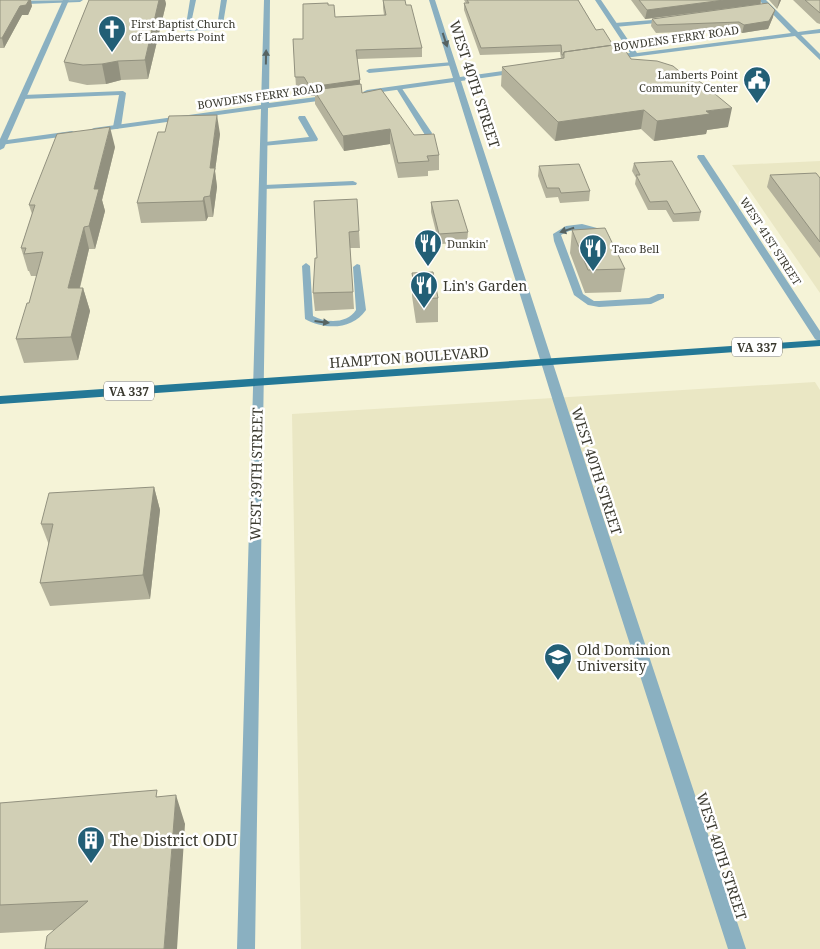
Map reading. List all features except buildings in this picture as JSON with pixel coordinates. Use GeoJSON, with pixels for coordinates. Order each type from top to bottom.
{"type":"FeatureCollection","features":[{"type":"Feature","properties":{"kind":"main road","name":"HAMPTON BOULEVARD"},"geometry":{"type":"LineString","coordinates":[[0,400],[547,363],[820,341]]}},
{"type":"Feature","properties":{"kind":"street"},"geometry":{"type":"LineString","coordinates":[[1,144],[65,0]]}},
{"type":"Feature","properties":{"kind":"street"},"geometry":{"type":"LineString","coordinates":[[0,3],[80,0]]}},
{"type":"Feature","properties":{"kind":"street","name":"WEST 39TH STREET"},"geometry":{"type":"LineString","coordinates":[[246,949],[267,0]]}},
{"type":"Feature","properties":{"kind":"street","name":"WEST 40TH STREET"},"geometry":{"type":"LineString","coordinates":[[432,0],[547,363],[737,949]]}},
{"type":"Feature","properties":{"kind":"street"},"geometry":{"type":"LineString","coordinates":[[598,0],[635,55]]}},
{"type":"Feature","properties":{"kind":"street"},"geometry":{"type":"LineString","coordinates":[[762,0],[820,58]]}},
{"type":"Feature","properties":{"kind":"street","name":"BOWDENS FERRY ROAD"},"geometry":{"type":"LineString","coordinates":[[605,59],[820,30]]}},
{"type":"Feature","properties":{"kind":"street"},"geometry":{"type":"LineString","coordinates":[[361,93],[526,70]]}},
{"type":"Feature","properties":{"kind":"street","name":"BOWDENS FERRY ROAD"},"geometry":{"type":"LineString","coordinates":[[89,130],[342,96]]}},
{"type":"Feature","properties":{"kind":"street"},"geometry":{"type":"LineString","coordinates":[[1,144],[80,132]]}},
{"type":"Feature","properties":{"kind":"street","name":"WEST 41ST STREET"},"geometry":{"type":"LineString","coordinates":[[701,157],[820,341]]}},
{"type":"Feature","properties":{"kind":"lane"},"geometry":{"type":"LineString","coordinates":[[193,0],[186,30],[220,29],[224,0]]}},
{"type":"Feature","properties":{"kind":"lane"},"geometry":{"type":"LineString","coordinates":[[758,8],[769,7]]}},
{"type":"Feature","properties":{"kind":"lane"},"geometry":{"type":"LineString","coordinates":[[615,25],[674,20]]}},
{"type":"Feature","properties":{"kind":"lane"},"geometry":{"type":"LineString","coordinates":[[369,70],[453,64]]}},
{"type":"Feature","properties":{"kind":"lane"},"geometry":{"type":"LineString","coordinates":[[400,88],[428,132]]}},
{"type":"Feature","properties":{"kind":"lane"},"geometry":{"type":"LineString","coordinates":[[22,97],[123,93],[117,127]]}},
{"type":"Feature","properties":{"kind":"lane"},"geometry":{"type":"LineString","coordinates":[[265,144],[314,140],[302,118]]}},
{"type":"Feature","properties":{"kind":"lane"},"geometry":{"type":"LineString","coordinates":[[264,187],[353,184]]}},
{"type":"Feature","properties":{"kind":"lane"},"geometry":{"type":"LineString","coordinates":[[611,241],[596,230],[588,227],[570,228],[557,234],[579,295],[591,303],[599,304],[651,301],[662,296]]}},
{"type":"Feature","properties":{"kind":"lane"},"geometry":{"type":"LineString","coordinates":[[306,266],[308,317],[327,323],[346,322],[358,316],[361,310],[357,267]]}},
{"type":"Feature","properties":{"kind":"shaded area"},"geometry":{"type":"Polygon","coordinates":[[[820,161],[820,293],[732,165],[820,161]]]}},
{"type":"Feature","properties":{"kind":"shaded area","name":"Old Dominion University"},"geometry":{"type":"Polygon","coordinates":[[[815,382],[820,390],[820,949],[301,949],[292,414],[815,382]]]}},
{"type":"Feature","properties":{"kind":"place","name":"First Baptist Church of Lamberts Point"},"geometry":{"type":"Point","coordinates":[112,53]}},
{"type":"Feature","properties":{"kind":"place","name":"Lamberts Point Community Center"},"geometry":{"type":"Point","coordinates":[757,104]}},
{"type":"Feature","properties":{"kind":"place","name":"Dunkin'"},"geometry":{"type":"Point","coordinates":[428,267]}},
{"type":"Feature","properties":{"kind":"place","name":"Taco Bell"},"geometry":{"type":"Point","coordinates":[593,272]}},
{"type":"Feature","properties":{"kind":"place","name":"Lin's Garden"},"geometry":{"type":"Point","coordinates":[424,309]}},
{"type":"Feature","properties":{"kind":"place","name":"Old Dominion University"},"geometry":{"type":"Point","coordinates":[558,681]}},
{"type":"Feature","properties":{"kind":"place","name":"The District ODU"},"geometry":{"type":"Point","coordinates":[91,864]}}]}
